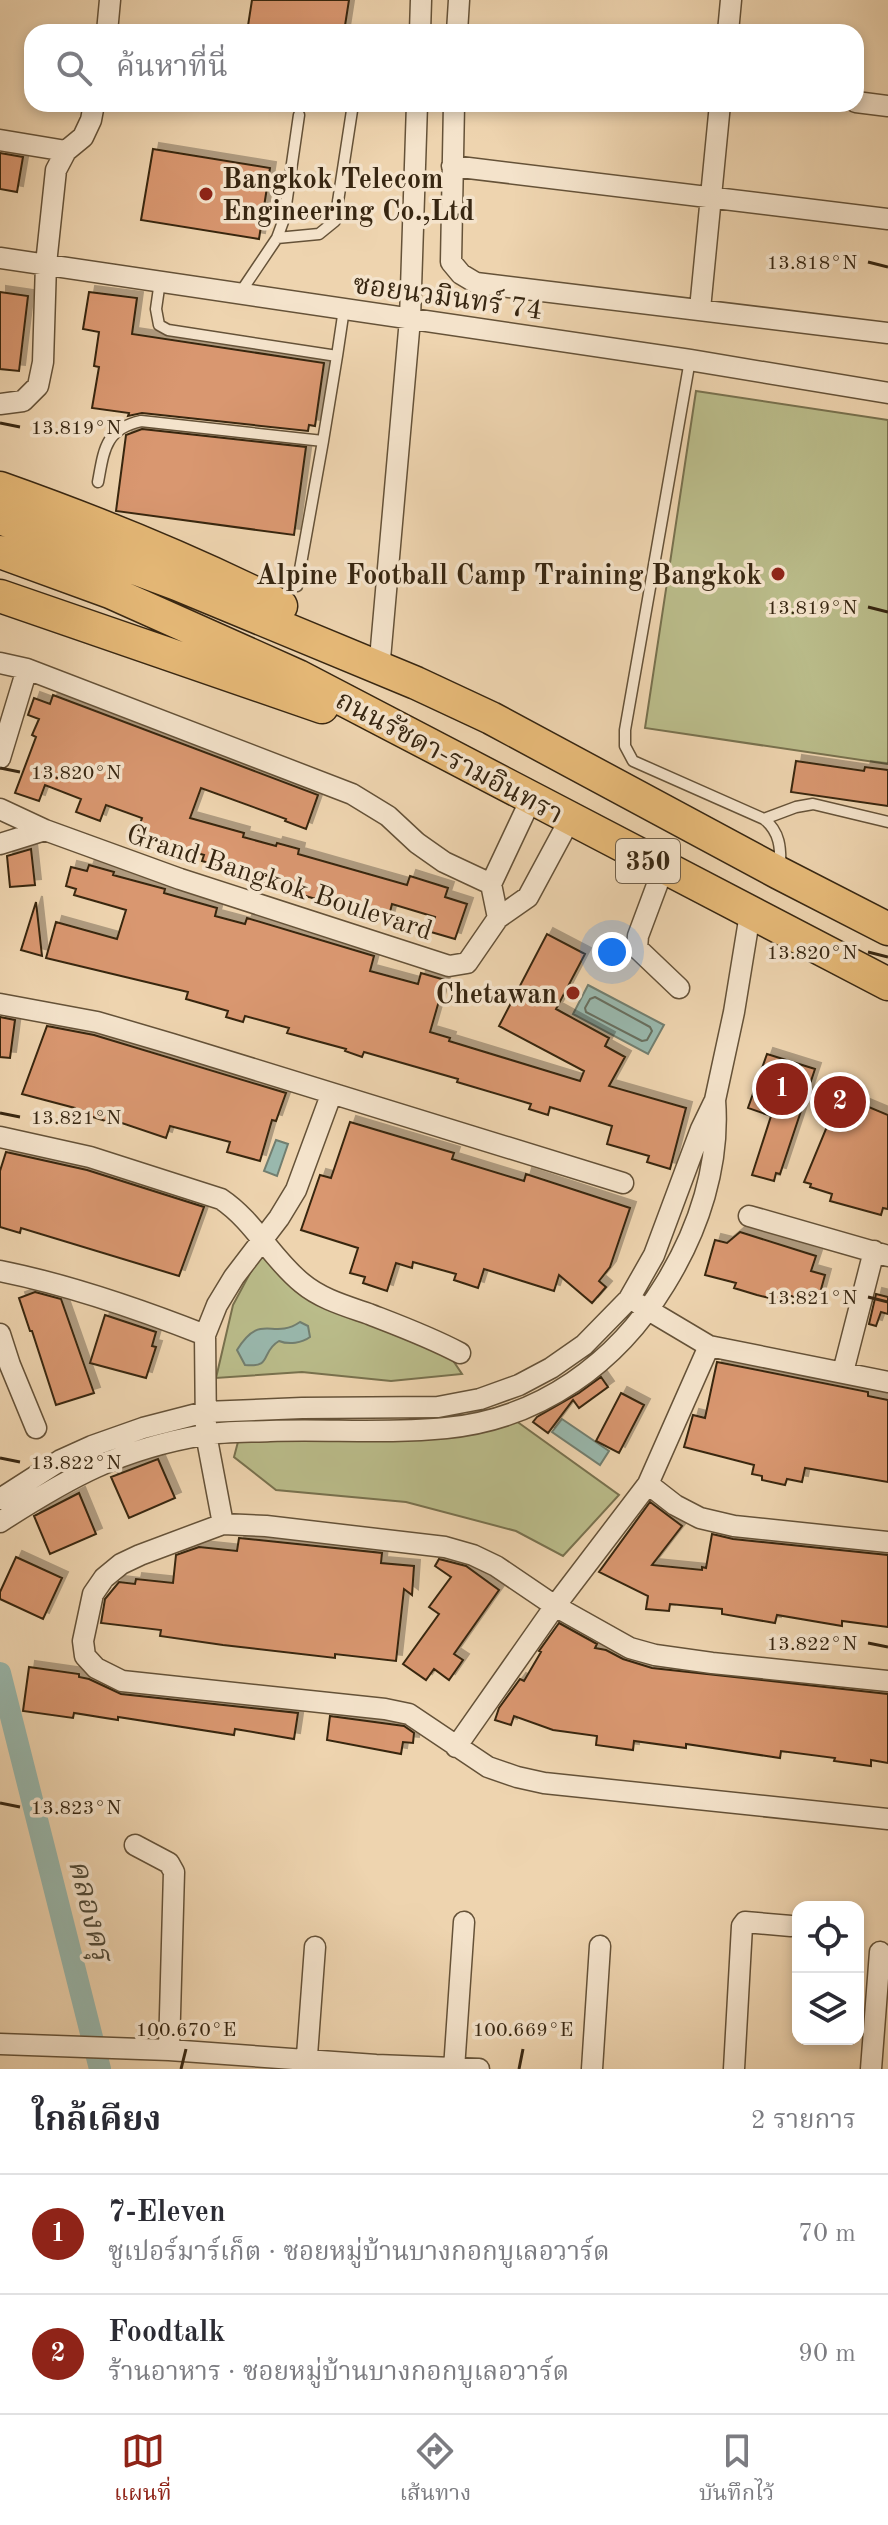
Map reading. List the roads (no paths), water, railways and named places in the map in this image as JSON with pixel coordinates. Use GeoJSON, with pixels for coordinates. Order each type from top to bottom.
{"type":"FeatureCollection","features":[{"type":"Feature","properties":{"kind":"main road"},"geometry":{"type":"LineString","coordinates":[[0,488],[82,516],[167,552],[315,622],[416,683]]}},
{"type":"Feature","properties":{"kind":"main road","name":"ถนนรัชดา-รามอินทรา"},"geometry":{"type":"LineString","coordinates":[[0,518],[177,584],[416,683],[491,718],[888,929]]}},
{"type":"Feature","properties":{"kind":"main road","name":"ถนนรัชดา-รามอินทรา"},"geometry":{"type":"LineString","coordinates":[[0,552],[110,592],[298,676],[888,984]]}},
{"type":"Feature","properties":{"kind":"main road"},"geometry":{"type":"LineString","coordinates":[[0,596],[409,735]]}},
{"type":"Feature","properties":{"kind":"street"},"geometry":{"type":"LineString","coordinates":[[108,24],[110,0]]}},
{"type":"Feature","properties":{"kind":"street"},"geometry":{"type":"LineString","coordinates":[[420,24],[421,0]]}},
{"type":"Feature","properties":{"kind":"street"},"geometry":{"type":"LineString","coordinates":[[458,24],[459,0]]}},
{"type":"Feature","properties":{"kind":"street"},"geometry":{"type":"LineString","coordinates":[[729,24],[731,0]]}},
{"type":"Feature","properties":{"kind":"street"},"geometry":{"type":"LineString","coordinates":[[864,103],[888,106]]}},
{"type":"Feature","properties":{"kind":"street"},"geometry":{"type":"LineString","coordinates":[[0,404],[23,401],[38,386],[43,362],[46,264],[56,170],[66,151],[83,137],[92,112]]}},
{"type":"Feature","properties":{"kind":"street"},"geometry":{"type":"LineString","coordinates":[[380,659],[410,319],[417,112]]}},
{"type":"Feature","properties":{"kind":"street"},"geometry":{"type":"LineString","coordinates":[[454,112],[451,262],[461,274],[476,283],[888,333]]}},
{"type":"Feature","properties":{"kind":"street"},"geometry":{"type":"LineString","coordinates":[[700,309],[719,112]]}},
{"type":"Feature","properties":{"kind":"street"},"geometry":{"type":"LineString","coordinates":[[0,140],[66,151]]}},
{"type":"Feature","properties":{"kind":"street"},"geometry":{"type":"LineString","coordinates":[[452,166],[888,219]]}},
{"type":"Feature","properties":{"kind":"street","name":"ซอยนวมินทร์ 74"},"geometry":{"type":"LineString","coordinates":[[0,258],[690,360],[888,393]]}},
{"type":"Feature","properties":{"kind":"street"},"geometry":{"type":"LineString","coordinates":[[0,663],[27,669],[352,794],[388,816],[417,843],[444,862],[491,884]]}},
{"type":"Feature","properties":{"kind":"street"},"geometry":{"type":"LineString","coordinates":[[0,758],[27,669]]}},
{"type":"Feature","properties":{"kind":"street"},"geometry":{"type":"LineString","coordinates":[[498,918],[491,884],[531,799]]}},
{"type":"Feature","properties":{"kind":"street","name":"Grand Bangkok Boulevard"},"geometry":{"type":"LineString","coordinates":[[0,809],[45,830],[234,898],[449,966],[467,963],[498,918],[528,897],[570,819]]}},
{"type":"Feature","properties":{"kind":"street"},"geometry":{"type":"LineString","coordinates":[[0,844],[45,830]]}},
{"type":"Feature","properties":{"kind":"street"},"geometry":{"type":"LineString","coordinates":[[663,869],[638,936],[637,948],[679,988]]}},
{"type":"Feature","properties":{"kind":"street"},"geometry":{"type":"LineString","coordinates":[[0,1499],[61,1460],[143,1428],[205,1412],[438,1407],[480,1399],[519,1385],[584,1345],[629,1299],[654,1255],[701,1129],[715,1100],[750,914]]}},
{"type":"Feature","properties":{"kind":"street"},"geometry":{"type":"LineString","coordinates":[[0,1004],[97,1022],[623,1183]]}},
{"type":"Feature","properties":{"kind":"street"},"geometry":{"type":"LineString","coordinates":[[223,1524],[206,1434],[205,1335],[217,1305],[234,1277],[296,1190],[331,1095]]}},
{"type":"Feature","properties":{"kind":"street"},"geometry":{"type":"LineString","coordinates":[[0,1522],[62,1483],[133,1451],[206,1434],[446,1428],[482,1422],[528,1408],[568,1387],[601,1362],[649,1311],[682,1256],[699,1214],[713,1163],[718,1132],[715,1100]]}},
{"type":"Feature","properties":{"kind":"street"},"geometry":{"type":"LineString","coordinates":[[0,1137],[90,1157],[221,1199],[239,1211],[279,1261],[303,1284],[326,1298],[428,1336],[460,1353]]}},
{"type":"Feature","properties":{"kind":"street"},"geometry":{"type":"LineString","coordinates":[[749,1216],[881,1254],[843,1372]]}},
{"type":"Feature","properties":{"kind":"street"},"geometry":{"type":"LineString","coordinates":[[0,1271],[65,1287],[205,1335]]}},
{"type":"Feature","properties":{"kind":"street"},"geometry":{"type":"LineString","coordinates":[[629,1299],[709,1346],[888,1382]]}},
{"type":"Feature","properties":{"kind":"street"},"geometry":{"type":"LineString","coordinates":[[0,1334],[36,1428]]}},
{"type":"Feature","properties":{"kind":"street"},"geometry":{"type":"LineString","coordinates":[[456,1747],[555,1606],[648,1484],[709,1346]]}},
{"type":"Feature","properties":{"kind":"street"},"geometry":{"type":"LineString","coordinates":[[648,1484],[675,1505],[700,1518],[734,1526],[888,1542]]}},
{"type":"Feature","properties":{"kind":"street"},"geometry":{"type":"LineString","coordinates":[[888,1681],[655,1655],[613,1640],[496,1566],[473,1555],[445,1547],[266,1526],[223,1524],[121,1564],[104,1578],[93,1594],[83,1641],[85,1656],[96,1668],[122,1681],[409,1714],[488,1767],[544,1783],[888,1819]]}},
{"type":"Feature","properties":{"kind":"street"},"geometry":{"type":"LineString","coordinates":[[135,1845],[169,1863],[174,1872],[169,2050]]}},
{"type":"Feature","properties":{"kind":"street"},"geometry":{"type":"LineString","coordinates":[[454,2068],[464,1922]]}},
{"type":"Feature","properties":{"kind":"street"},"geometry":{"type":"LineString","coordinates":[[734,2069],[742,1926],[745,1922],[791,1926]]}},
{"type":"Feature","properties":{"kind":"street"},"geometry":{"type":"LineString","coordinates":[[592,2069],[600,1946]]}},
{"type":"Feature","properties":{"kind":"street"},"geometry":{"type":"LineString","coordinates":[[306,2065],[315,1947]]}},
{"type":"Feature","properties":{"kind":"street"},"geometry":{"type":"LineString","coordinates":[[871,2069],[880,1952]]}},
{"type":"Feature","properties":{"kind":"street"},"geometry":{"type":"LineString","coordinates":[[0,2044],[169,2050],[306,2065],[479,2069]]}},
{"type":"Feature","properties":{"kind":"lane"},"geometry":{"type":"LineString","coordinates":[[277,238],[319,234],[335,221],[352,112]]}},
{"type":"Feature","properties":{"kind":"lane"},"geometry":{"type":"LineString","coordinates":[[240,293],[277,238],[284,219],[299,115]]}},
{"type":"Feature","properties":{"kind":"lane"},"geometry":{"type":"LineString","coordinates":[[160,281],[156,317],[159,325],[168,330],[337,356]]}},
{"type":"Feature","properties":{"kind":"lane"},"geometry":{"type":"LineString","coordinates":[[297,586],[344,309]]}},
{"type":"Feature","properties":{"kind":"lane"},"geometry":{"type":"LineString","coordinates":[[690,360],[625,730],[625,746],[633,761],[764,819],[773,826],[779,840],[779,873]]}},
{"type":"Feature","properties":{"kind":"lane"},"geometry":{"type":"LineString","coordinates":[[98,482],[104,452],[112,434],[124,425],[141,421],[323,441]]}},
{"type":"Feature","properties":{"kind":"lane"},"geometry":{"type":"LineString","coordinates":[[764,819],[813,804],[888,822]]}},
{"type":"Feature","properties":{"kind":"water"},"geometry":{"type":"Polygon","coordinates":[[[588,985],[664,1025],[648,1054],[573,1014],[588,985]]]}},
{"type":"Feature","properties":{"kind":"water"},"geometry":{"type":"Polygon","coordinates":[[[276,1140],[288,1144],[277,1176],[264,1171],[276,1140]]]}},
{"type":"Feature","properties":{"kind":"water"},"geometry":{"type":"Polygon","coordinates":[[[300,1322],[308,1326],[310,1337],[295,1343],[279,1341],[263,1362],[245,1365],[237,1350],[245,1338],[260,1329],[282,1329],[300,1322]]]}},
{"type":"Feature","properties":{"kind":"water"},"geometry":{"type":"Polygon","coordinates":[[[562,1419],[609,1451],[600,1465],[552,1432],[562,1419]]]}},
{"type":"Feature","properties":{"kind":"waterway","name":"คลองครุ"},"geometry":{"type":"LineString","coordinates":[[0,1673],[100,2069]]}},
{"type":"Feature","properties":{"kind":"place","name":"Bangkok Telecom Engineering Co.,Ltd"},"geometry":{"type":"Point","coordinates":[206,194]}},
{"type":"Feature","properties":{"kind":"place","name":"Alpine Football Camp Training Bangkok"},"geometry":{"type":"Point","coordinates":[778,574]}},
{"type":"Feature","properties":{"kind":"place","name":"Chetawan"},"geometry":{"type":"Point","coordinates":[573,993]}},
{"type":"Feature","properties":{"kind":"place","name":"7-Eleven"},"geometry":{"type":"Point","coordinates":[782,1089]}},
{"type":"Feature","properties":{"kind":"place","name":"Foodtalk"},"geometry":{"type":"Point","coordinates":[840,1102]}}]}
